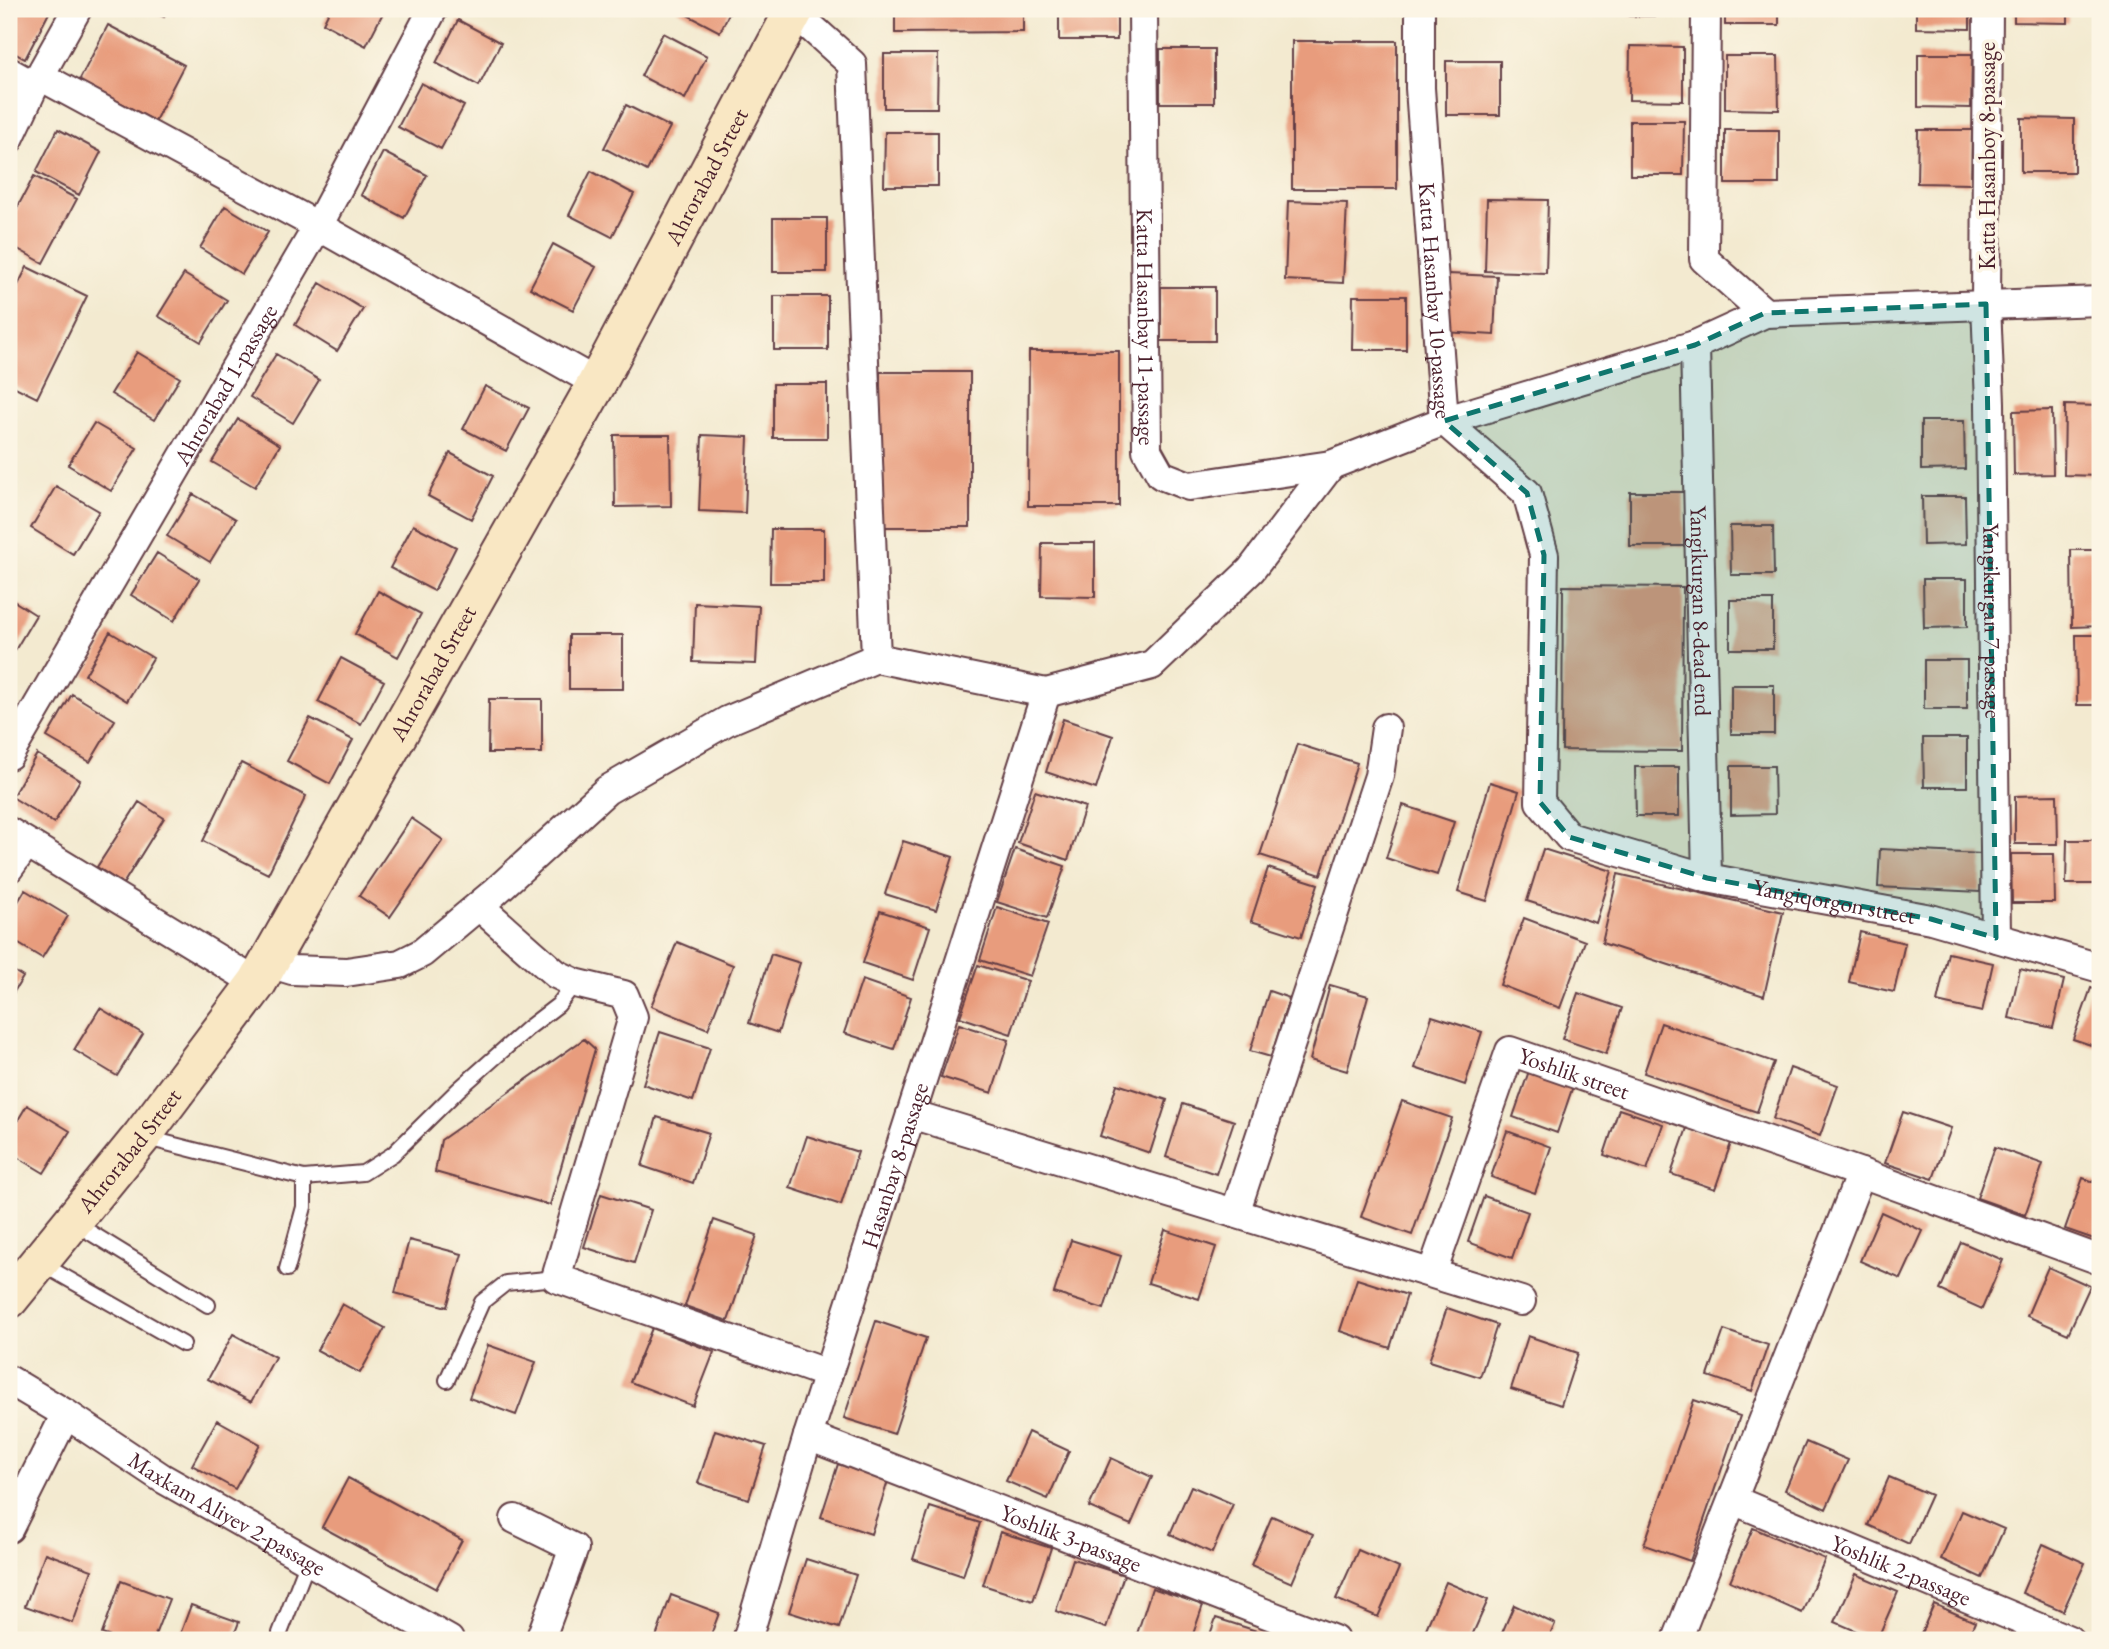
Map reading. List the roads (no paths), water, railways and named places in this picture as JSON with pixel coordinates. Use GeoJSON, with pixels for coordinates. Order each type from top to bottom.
{"type":"FeatureCollection","features":[{"type":"Feature","properties":{"kind":"street"},"geometry":{"type":"LineString","coordinates":[[9,139],[77,9]]}},
{"type":"Feature","properties":{"kind":"street","name":"Ahrorabad 1-passage"},"geometry":{"type":"LineString","coordinates":[[9,755],[318,226],[433,9]]}},
{"type":"Feature","properties":{"kind":"street","name":"Katta Hasanbay 11-passage"},"geometry":{"type":"LineString","coordinates":[[1143,9],[1147,450],[1161,475],[1189,486],[1331,465],[1444,421],[1695,345],[1765,313]]}},
{"type":"Feature","properties":{"kind":"street","name":"Katta Hasanbay 10-passage"},"geometry":{"type":"LineString","coordinates":[[1420,9],[1420,89],[1444,421],[1527,493],[1544,555],[1540,802],[1569,837]]}},
{"type":"Feature","properties":{"kind":"street"},"geometry":{"type":"LineString","coordinates":[[1706,9],[1704,259],[1765,313],[2100,301]]}},
{"type":"Feature","properties":{"kind":"street","name":"Katta Hasanboy 8-passage"},"geometry":{"type":"LineString","coordinates":[[1986,304],[1988,9]]}},
{"type":"Feature","properties":{"kind":"street"},"geometry":{"type":"LineString","coordinates":[[794,10],[852,64],[876,658]]}},
{"type":"Feature","properties":{"kind":"street","name":"Ahrorabad Srteet"},"geometry":{"type":"LineString","coordinates":[[9,1299],[142,1136],[263,973],[597,383],[794,10]]}},
{"type":"Feature","properties":{"kind":"street"},"geometry":{"type":"LineString","coordinates":[[9,72],[37,81],[318,226],[597,383]]}},
{"type":"Feature","properties":{"kind":"street","name":"Yangikurgan 7-passage"},"geometry":{"type":"LineString","coordinates":[[1986,304],[1990,403],[1996,938]]}},
{"type":"Feature","properties":{"kind":"street","name":"Yangikurgan 8-dead end"},"geometry":{"type":"LineString","coordinates":[[1695,345],[1707,878]]}},
{"type":"Feature","properties":{"kind":"street"},"geometry":{"type":"LineString","coordinates":[[9,868],[18,838],[263,973],[292,970],[346,972],[400,964],[422,953],[479,906],[607,790],[727,721],[876,658],[1046,693],[1152,665],[1251,570],[1331,465]]}},
{"type":"Feature","properties":{"kind":"street","name":"Hasanbay 8-passage"},"geometry":{"type":"LineString","coordinates":[[747,1640],[808,1436],[1046,693]]}},
{"type":"Feature","properties":{"kind":"street"},"geometry":{"type":"LineString","coordinates":[[1235,1213],[1379,776],[1387,728]]}},
{"type":"Feature","properties":{"kind":"street","name":"Yangiqorgon street"},"geometry":{"type":"LineString","coordinates":[[1569,837],[1707,878],[1931,919],[2100,968]]}},
{"type":"Feature","properties":{"kind":"street"},"geometry":{"type":"LineString","coordinates":[[479,906],[556,974],[575,983],[624,995],[632,1017],[556,1278],[828,1374]]}},
{"type":"Feature","properties":{"kind":"street","name":"Yoshlik street"},"geometry":{"type":"LineString","coordinates":[[1432,1273],[1510,1051],[2100,1259]]}},
{"type":"Feature","properties":{"kind":"street"},"geometry":{"type":"LineString","coordinates":[[911,1114],[1521,1301]]}},
{"type":"Feature","properties":{"kind":"street"},"geometry":{"type":"LineString","coordinates":[[1677,1640],[1861,1173]]}},
{"type":"Feature","properties":{"kind":"street","name":"Maxkam Aliyev 2-passage"},"geometry":{"type":"LineString","coordinates":[[9,1380],[66,1414],[162,1478],[449,1640]]}},
{"type":"Feature","properties":{"kind":"street"},"geometry":{"type":"LineString","coordinates":[[9,1528],[66,1414]]}},
{"type":"Feature","properties":{"kind":"street","name":"Yoshlik 3-passage"},"geometry":{"type":"LineString","coordinates":[[808,1436],[1334,1640]]}},
{"type":"Feature","properties":{"kind":"street","name":"Yoshlik 2-passage"},"geometry":{"type":"LineString","coordinates":[[1733,1500],[2068,1640]]}},
{"type":"Feature","properties":{"kind":"street"},"geometry":{"type":"LineString","coordinates":[[515,1519],[574,1548],[540,1640]]}},
{"type":"Feature","properties":{"kind":"lane"},"geometry":{"type":"LineString","coordinates":[[142,1136],[240,1164],[304,1178],[363,1173],[393,1154],[479,1072],[558,1005],[575,983]]}},
{"type":"Feature","properties":{"kind":"lane"},"geometry":{"type":"LineString","coordinates":[[287,1269],[304,1207],[304,1178]]}},
{"type":"Feature","properties":{"kind":"lane"},"geometry":{"type":"LineString","coordinates":[[72,1222],[208,1305]]}},
{"type":"Feature","properties":{"kind":"lane"},"geometry":{"type":"LineString","coordinates":[[39,1262],[183,1344]]}},
{"type":"Feature","properties":{"kind":"lane"},"geometry":{"type":"LineString","coordinates":[[447,1380],[482,1302],[506,1283],[556,1278]]}},
{"type":"Feature","properties":{"kind":"lane"},"geometry":{"type":"LineString","coordinates":[[280,1633],[308,1561]]}}]}
